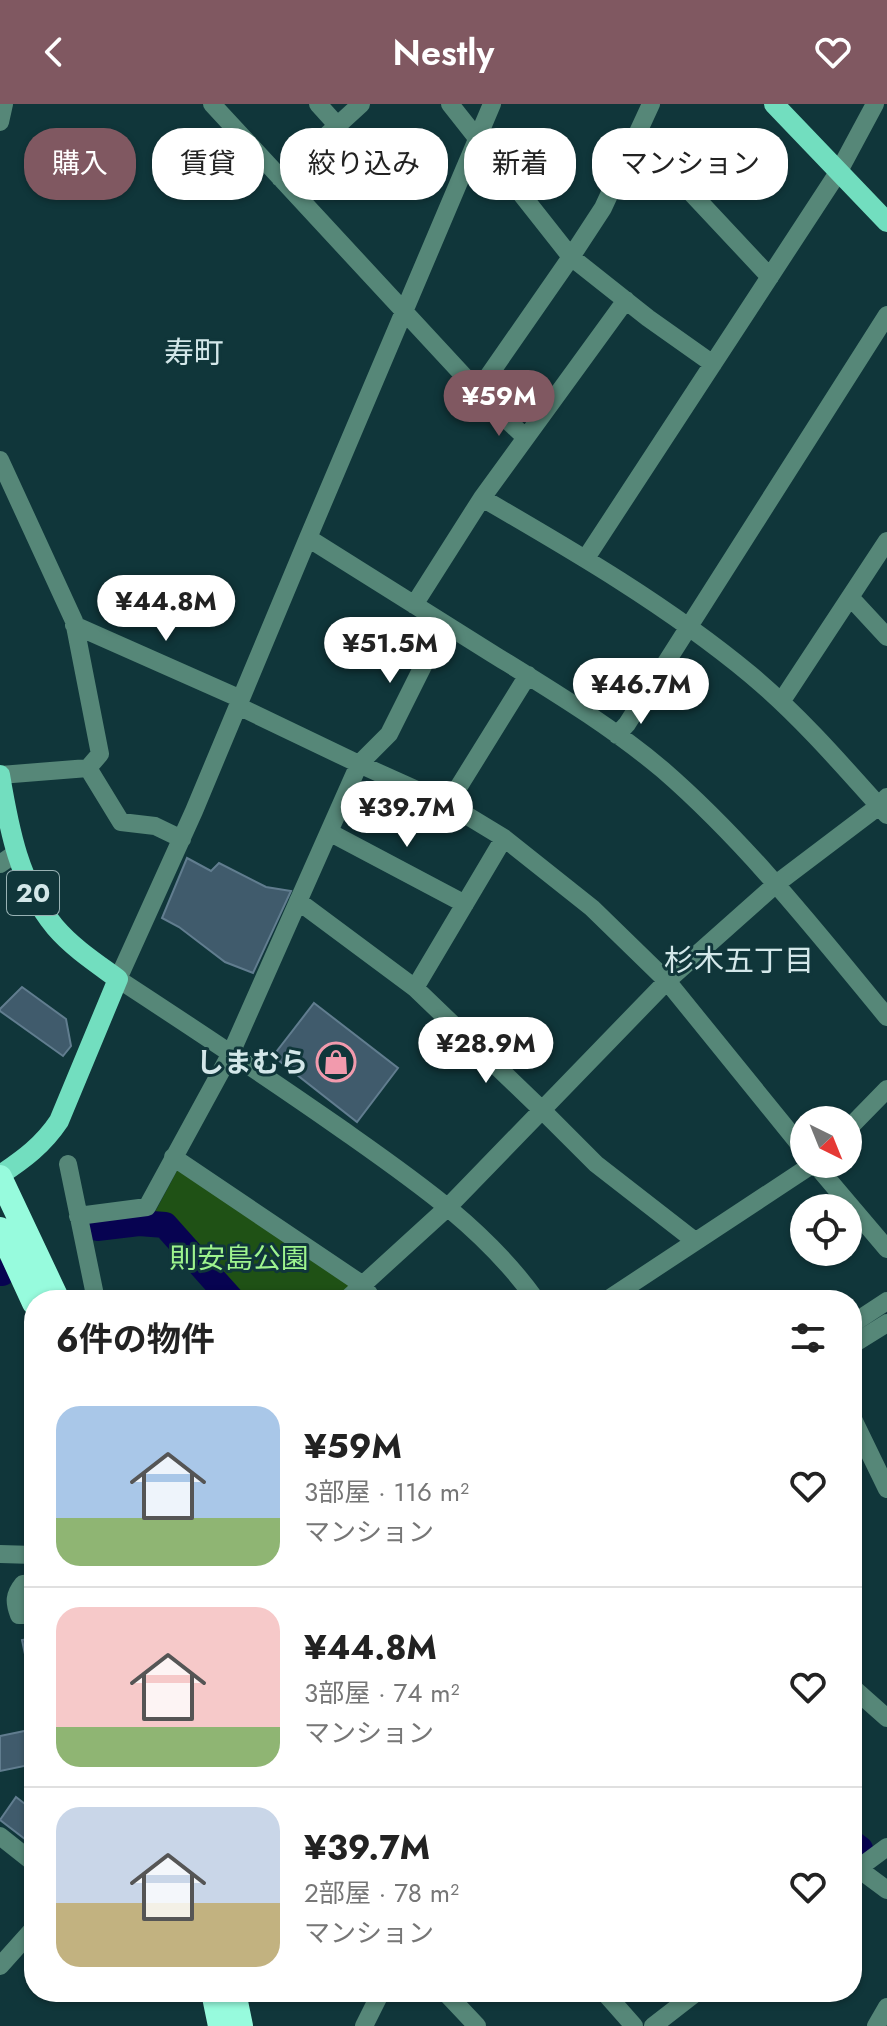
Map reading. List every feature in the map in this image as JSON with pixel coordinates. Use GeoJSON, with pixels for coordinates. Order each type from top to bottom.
{"type":"FeatureCollection","features":[{"type":"Feature","properties":{"kind":"highway"},"geometry":{"type":"LineString","coordinates":[[0,1176],[53,1290]]}},
{"type":"Feature","properties":{"kind":"highway"},"geometry":{"type":"LineString","coordinates":[[0,1229],[28,1290]]}},
{"type":"Feature","properties":{"kind":"highway"},"geometry":{"type":"LineString","coordinates":[[221,2002],[238,2024]]}},
{"type":"Feature","properties":{"kind":"highway"},"geometry":{"type":"LineString","coordinates":[[235,2002],[238,2024]]}},
{"type":"Feature","properties":{"kind":"main road"},"geometry":{"type":"LineString","coordinates":[[774,104],[887,222]]}},
{"type":"Feature","properties":{"kind":"main road","name":"20"},"geometry":{"type":"LineString","coordinates":[[0,775],[8,822],[8,859],[55,927],[85,955],[118,979]]}},
{"type":"Feature","properties":{"kind":"main road"},"geometry":{"type":"LineString","coordinates":[[0,1176],[48,1138],[59,1121],[118,979]]}},
{"type":"Feature","properties":{"kind":"street"},"geometry":{"type":"LineString","coordinates":[[0,122],[4,104]]}},
{"type":"Feature","properties":{"kind":"street"},"geometry":{"type":"LineString","coordinates":[[212,104],[280,178]]}},
{"type":"Feature","properties":{"kind":"street"},"geometry":{"type":"LineString","coordinates":[[318,104],[337,125]]}},
{"type":"Feature","properties":{"kind":"street"},"geometry":{"type":"LineString","coordinates":[[334,128],[361,104]]}},
{"type":"Feature","properties":{"kind":"street"},"geometry":{"type":"LineString","coordinates":[[450,104],[470,128]]}},
{"type":"Feature","properties":{"kind":"street"},"geometry":{"type":"LineString","coordinates":[[482,128],[492,104]]}},
{"type":"Feature","properties":{"kind":"street"},"geometry":{"type":"LineString","coordinates":[[640,128],[651,104]]}},
{"type":"Feature","properties":{"kind":"street"},"geometry":{"type":"LineString","coordinates":[[586,558],[839,171],[875,104]]}},
{"type":"Feature","properties":{"kind":"street"},"geometry":{"type":"LineString","coordinates":[[464,170],[182,839],[118,979],[407,1175],[481,1237],[529,1290]]}},
{"type":"Feature","properties":{"kind":"street"},"geometry":{"type":"LineString","coordinates":[[300,200],[403,312],[525,437]]}},
{"type":"Feature","properties":{"kind":"street"},"geometry":{"type":"LineString","coordinates":[[526,200],[571,257],[713,364]]}},
{"type":"Feature","properties":{"kind":"street"},"geometry":{"type":"LineString","coordinates":[[478,391],[607,200]]}},
{"type":"Feature","properties":{"kind":"street"},"geometry":{"type":"LineString","coordinates":[[698,200],[770,277]]}},
{"type":"Feature","properties":{"kind":"street"},"geometry":{"type":"LineString","coordinates":[[414,605],[482,498],[626,300]]}},
{"type":"Feature","properties":{"kind":"street"},"geometry":{"type":"LineString","coordinates":[[617,735],[627,724],[887,315]]}},
{"type":"Feature","properties":{"kind":"street"},"geometry":{"type":"LineString","coordinates":[[0,460],[74,625],[100,754],[88,768],[0,775]]}},
{"type":"Feature","properties":{"kind":"street"},"geometry":{"type":"LineString","coordinates":[[370,1290],[667,981],[776,884],[884,806],[781,702],[689,626],[586,558],[482,498]]}},
{"type":"Feature","properties":{"kind":"street"},"geometry":{"type":"LineString","coordinates":[[308,538],[528,675],[661,769],[753,857],[887,1017]]}},
{"type":"Feature","properties":{"kind":"street"},"geometry":{"type":"LineString","coordinates":[[781,702],[887,541]]}},
{"type":"Feature","properties":{"kind":"street"},"geometry":{"type":"LineString","coordinates":[[850,597],[887,637]]}},
{"type":"Feature","properties":{"kind":"street"},"geometry":{"type":"LineString","coordinates":[[78,1216],[147,1207],[231,1053],[359,764],[389,734],[444,624]]}},
{"type":"Feature","properties":{"kind":"street"},"geometry":{"type":"LineString","coordinates":[[74,625],[448,804],[504,838],[592,908],[667,981],[790,1133]]}},
{"type":"Feature","properties":{"kind":"street"},"geometry":{"type":"LineString","coordinates":[[448,804],[528,675]]}},
{"type":"Feature","properties":{"kind":"street"},"geometry":{"type":"LineString","coordinates":[[88,768],[121,822],[155,826],[182,839]]}},
{"type":"Feature","properties":{"kind":"street"},"geometry":{"type":"LineString","coordinates":[[329,832],[465,904]]}},
{"type":"Feature","properties":{"kind":"street"},"geometry":{"type":"LineString","coordinates":[[415,988],[504,838]]}},
{"type":"Feature","properties":{"kind":"street"},"geometry":{"type":"LineString","coordinates":[[298,901],[415,988],[596,1164],[695,1241]]}},
{"type":"Feature","properties":{"kind":"street"},"geometry":{"type":"LineString","coordinates":[[862,1115],[887,1089]]}},
{"type":"Feature","properties":{"kind":"street"},"geometry":{"type":"LineString","coordinates":[[173,1157],[365,1290]]}},
{"type":"Feature","properties":{"kind":"street"},"geometry":{"type":"LineString","coordinates":[[68,1164],[94,1290]]}},
{"type":"Feature","properties":{"kind":"street"},"geometry":{"type":"LineString","coordinates":[[622,1290],[792,1178]]}},
{"type":"Feature","properties":{"kind":"street"},"geometry":{"type":"LineString","coordinates":[[826,1178],[887,1249]]}},
{"type":"Feature","properties":{"kind":"street"},"geometry":{"type":"LineString","coordinates":[[862,1317],[887,1301]]}},
{"type":"Feature","properties":{"kind":"street"},"geometry":{"type":"LineString","coordinates":[[862,1339],[887,1323]]}},
{"type":"Feature","properties":{"kind":"street"},"geometry":{"type":"LineString","coordinates":[[862,1438],[887,1489]]}},
{"type":"Feature","properties":{"kind":"street"},"geometry":{"type":"LineString","coordinates":[[0,1554],[24,1555]]}},
{"type":"Feature","properties":{"kind":"street"},"geometry":{"type":"LineString","coordinates":[[24,1584],[16,1593],[14,1604],[19,1615],[24,1615]]}},
{"type":"Feature","properties":{"kind":"street"},"geometry":{"type":"LineString","coordinates":[[862,1696],[887,1718]]}},
{"type":"Feature","properties":{"kind":"street"},"geometry":{"type":"LineString","coordinates":[[0,1836],[24,1855]]}},
{"type":"Feature","properties":{"kind":"street"},"geometry":{"type":"LineString","coordinates":[[862,1863],[887,1847]]}},
{"type":"Feature","properties":{"kind":"street"},"geometry":{"type":"LineString","coordinates":[[862,1873],[887,1890]]}},
{"type":"Feature","properties":{"kind":"street"},"geometry":{"type":"LineString","coordinates":[[0,1966],[24,1939]]}},
{"type":"Feature","properties":{"kind":"street"},"geometry":{"type":"LineString","coordinates":[[364,2026],[376,2002]]}},
{"type":"Feature","properties":{"kind":"street"},"geometry":{"type":"LineString","coordinates":[[454,2002],[477,2026]]}},
{"type":"Feature","properties":{"kind":"street"},"geometry":{"type":"LineString","coordinates":[[613,2002],[634,2026]]}},
{"type":"Feature","properties":{"kind":"street"},"geometry":{"type":"LineString","coordinates":[[653,2026],[684,2002]]}},
{"type":"Feature","properties":{"kind":"street"},"geometry":{"type":"LineString","coordinates":[[876,2026],[887,2007]]}},
{"type":"Feature","properties":{"kind":"green space","name":"則安島公園"},"geometry":{"type":"Polygon","coordinates":[[[178,1169],[356,1286],[351,1290],[212,1290],[166,1239],[146,1229],[178,1169]]]}},
{"type":"Feature","properties":{"kind":"building"},"geometry":{"type":"Polygon","coordinates":[[[187,858],[211,871],[219,863],[266,887],[291,891],[253,973],[225,962],[162,918],[187,858]]]}},
{"type":"Feature","properties":{"kind":"building"},"geometry":{"type":"Polygon","coordinates":[[[22,987],[66,1019],[71,1046],[63,1056],[0,1011],[22,987]]]}},
{"type":"Feature","properties":{"kind":"building","name":"しまむら"},"geometry":{"type":"Polygon","coordinates":[[[314,1003],[398,1068],[357,1122],[273,1056],[314,1003]]]}},
{"type":"Feature","properties":{"kind":"building"},"geometry":{"type":"Polygon","coordinates":[[[24,1731],[24,1766],[0,1771],[0,1736],[24,1731]]]}},
{"type":"Feature","properties":{"kind":"building"},"geometry":{"type":"Polygon","coordinates":[[[16,1797],[24,1803],[24,1838],[0,1820],[16,1797]]]}},
{"type":"Feature","properties":{"kind":"waterway"},"geometry":{"type":"LineString","coordinates":[[97,1228],[139,1223],[165,1225],[223,1290]]}},
{"type":"Feature","properties":{"kind":"place","name":"しまむら"},"geometry":{"type":"Point","coordinates":[336,1062]}},
{"type":"Feature","properties":{"kind":"district","name":"寿町"},"geometry":{"type":"Point","coordinates":[194,352]}},
{"type":"Feature","properties":{"kind":"district","name":"杉木五丁目"},"geometry":{"type":"Point","coordinates":[739,960]}}]}
